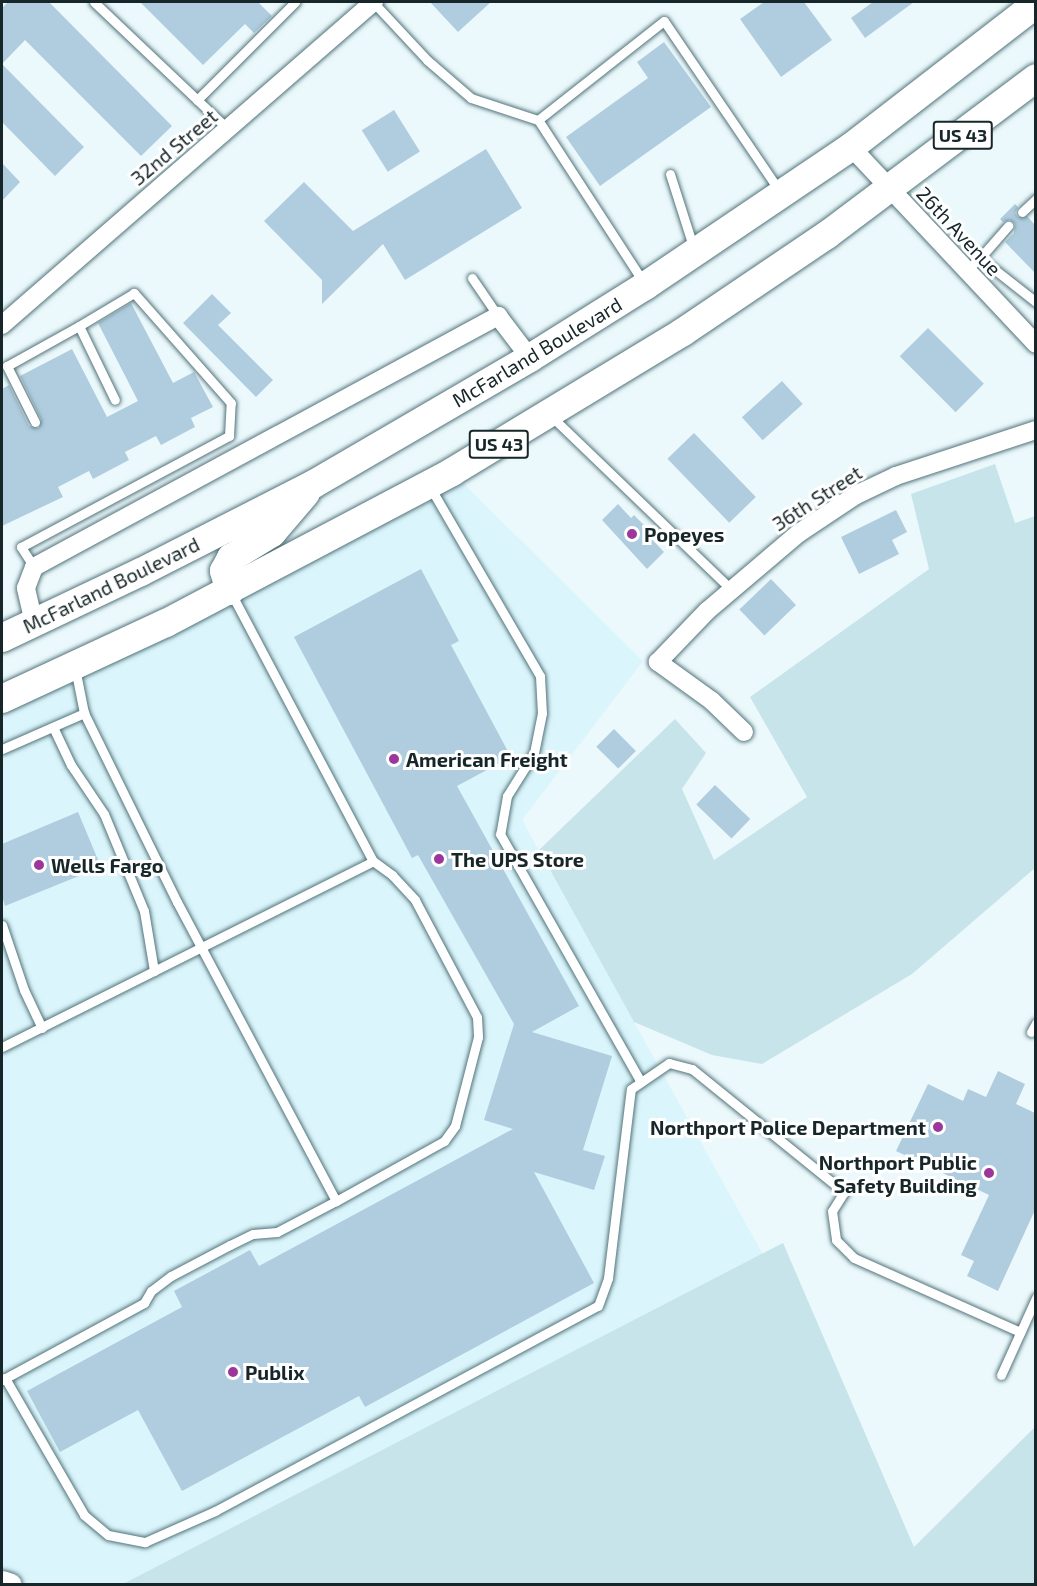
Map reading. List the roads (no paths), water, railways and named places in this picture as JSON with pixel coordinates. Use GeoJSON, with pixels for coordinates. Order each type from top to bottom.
{"type":"FeatureCollection","features":[{"type":"Feature","properties":{"kind":"highway","name":"McFarland Boulevard"},"geometry":{"type":"LineString","coordinates":[[2,638],[312,485],[530,358],[645,286],[851,147],[1035,4]]}},
{"type":"Feature","properties":{"kind":"highway","name":"US 43"},"geometry":{"type":"LineString","coordinates":[[2,699],[230,591],[429,485],[549,413],[683,332],[890,190],[1035,78]]}},
{"type":"Feature","properties":{"kind":"highway"},"geometry":{"type":"LineString","coordinates":[[230,591],[224,571],[231,558],[272,532],[292,512],[312,485]]}},
{"type":"Feature","properties":{"kind":"street","name":"32nd Street"},"geometry":{"type":"LineString","coordinates":[[2,325],[374,2]]}},
{"type":"Feature","properties":{"kind":"street","name":"26th Avenue"},"geometry":{"type":"LineString","coordinates":[[851,147],[1035,344]]}},
{"type":"Feature","properties":{"kind":"street"},"geometry":{"type":"LineString","coordinates":[[34,623],[26,588],[34,567],[498,316],[530,358]]}},
{"type":"Feature","properties":{"kind":"street","name":"36th Street"},"geometry":{"type":"LineString","coordinates":[[744,732],[712,701],[658,662],[730,590],[800,533],[856,495],[896,476],[1035,430]]}},
{"type":"Feature","properties":{"kind":"street"},"geometry":{"type":"LineString","coordinates":[[2,1581],[11,1584]]}},
{"type":"Feature","properties":{"kind":"lane"},"geometry":{"type":"LineString","coordinates":[[94,2],[229,130]]}},
{"type":"Feature","properties":{"kind":"lane"},"geometry":{"type":"LineString","coordinates":[[197,100],[295,2]]}},
{"type":"Feature","properties":{"kind":"lane"},"geometry":{"type":"LineString","coordinates":[[374,2],[427,60],[471,98],[538,120],[645,286]]}},
{"type":"Feature","properties":{"kind":"lane"},"geometry":{"type":"LineString","coordinates":[[538,120],[664,21],[782,194]]}},
{"type":"Feature","properties":{"kind":"lane"},"geometry":{"type":"LineString","coordinates":[[670,174],[695,253]]}},
{"type":"Feature","properties":{"kind":"lane"},"geometry":{"type":"LineString","coordinates":[[1022,212],[1035,199]]}},
{"type":"Feature","properties":{"kind":"lane"},"geometry":{"type":"LineString","coordinates":[[965,271],[980,258],[1008,226]]}},
{"type":"Feature","properties":{"kind":"lane"},"geometry":{"type":"LineString","coordinates":[[980,258],[1035,302]]}},
{"type":"Feature","properties":{"kind":"lane"},"geometry":{"type":"LineString","coordinates":[[472,278],[498,316]]}},
{"type":"Feature","properties":{"kind":"lane"},"geometry":{"type":"LineString","coordinates":[[34,567],[21,547],[229,436],[231,403],[134,293],[79,326],[4,365],[35,422]]}},
{"type":"Feature","properties":{"kind":"lane"},"geometry":{"type":"LineString","coordinates":[[79,326],[115,400]]}},
{"type":"Feature","properties":{"kind":"lane"},"geometry":{"type":"LineString","coordinates":[[549,413],[730,590]]}},
{"type":"Feature","properties":{"kind":"lane"},"geometry":{"type":"LineString","coordinates":[[429,485],[540,676],[542,713],[534,753],[507,796],[500,834],[641,1082]]}},
{"type":"Feature","properties":{"kind":"lane"},"geometry":{"type":"LineString","coordinates":[[230,591],[373,861],[392,875],[415,900],[477,1017],[478,1037],[455,1126],[444,1141],[277,1232],[250,1235],[171,1276],[151,1291],[144,1303],[3,1379],[84,1515],[108,1535],[145,1542],[215,1511],[598,1306],[608,1278],[627,1102],[631,1089],[669,1063],[692,1069],[844,1192],[832,1211],[836,1240],[854,1258],[1020,1332]]}},
{"type":"Feature","properties":{"kind":"lane"},"geometry":{"type":"LineString","coordinates":[[74,666],[84,713],[199,948],[336,1201]]}},
{"type":"Feature","properties":{"kind":"lane"},"geometry":{"type":"LineString","coordinates":[[2,749],[84,713]]}},
{"type":"Feature","properties":{"kind":"lane"},"geometry":{"type":"LineString","coordinates":[[53,727],[71,765],[109,824],[144,911],[154,971]]}},
{"type":"Feature","properties":{"kind":"lane"},"geometry":{"type":"LineString","coordinates":[[2,1047],[373,861]]}},
{"type":"Feature","properties":{"kind":"lane"},"geometry":{"type":"LineString","coordinates":[[2,925],[24,990],[42,1028]]}},
{"type":"Feature","properties":{"kind":"lane"},"geometry":{"type":"LineString","coordinates":[[1001,1375],[1035,1298]]}},
{"type":"Feature","properties":{"kind":"place","name":"Popeyes"},"geometry":{"type":"Point","coordinates":[632,534]}},
{"type":"Feature","properties":{"kind":"place","name":"American Freight"},"geometry":{"type":"Point","coordinates":[394,759]}},
{"type":"Feature","properties":{"kind":"place","name":"The UPS Store"},"geometry":{"type":"Point","coordinates":[439,859]}},
{"type":"Feature","properties":{"kind":"place","name":"Wells Fargo"},"geometry":{"type":"Point","coordinates":[39,865]}},
{"type":"Feature","properties":{"kind":"place","name":"Northport Police Department"},"geometry":{"type":"Point","coordinates":[938,1127]}},
{"type":"Feature","properties":{"kind":"place","name":"Northport Public Safety Building"},"geometry":{"type":"Point","coordinates":[989,1173]}},
{"type":"Feature","properties":{"kind":"place","name":"Publix"},"geometry":{"type":"Point","coordinates":[233,1372]}}]}
